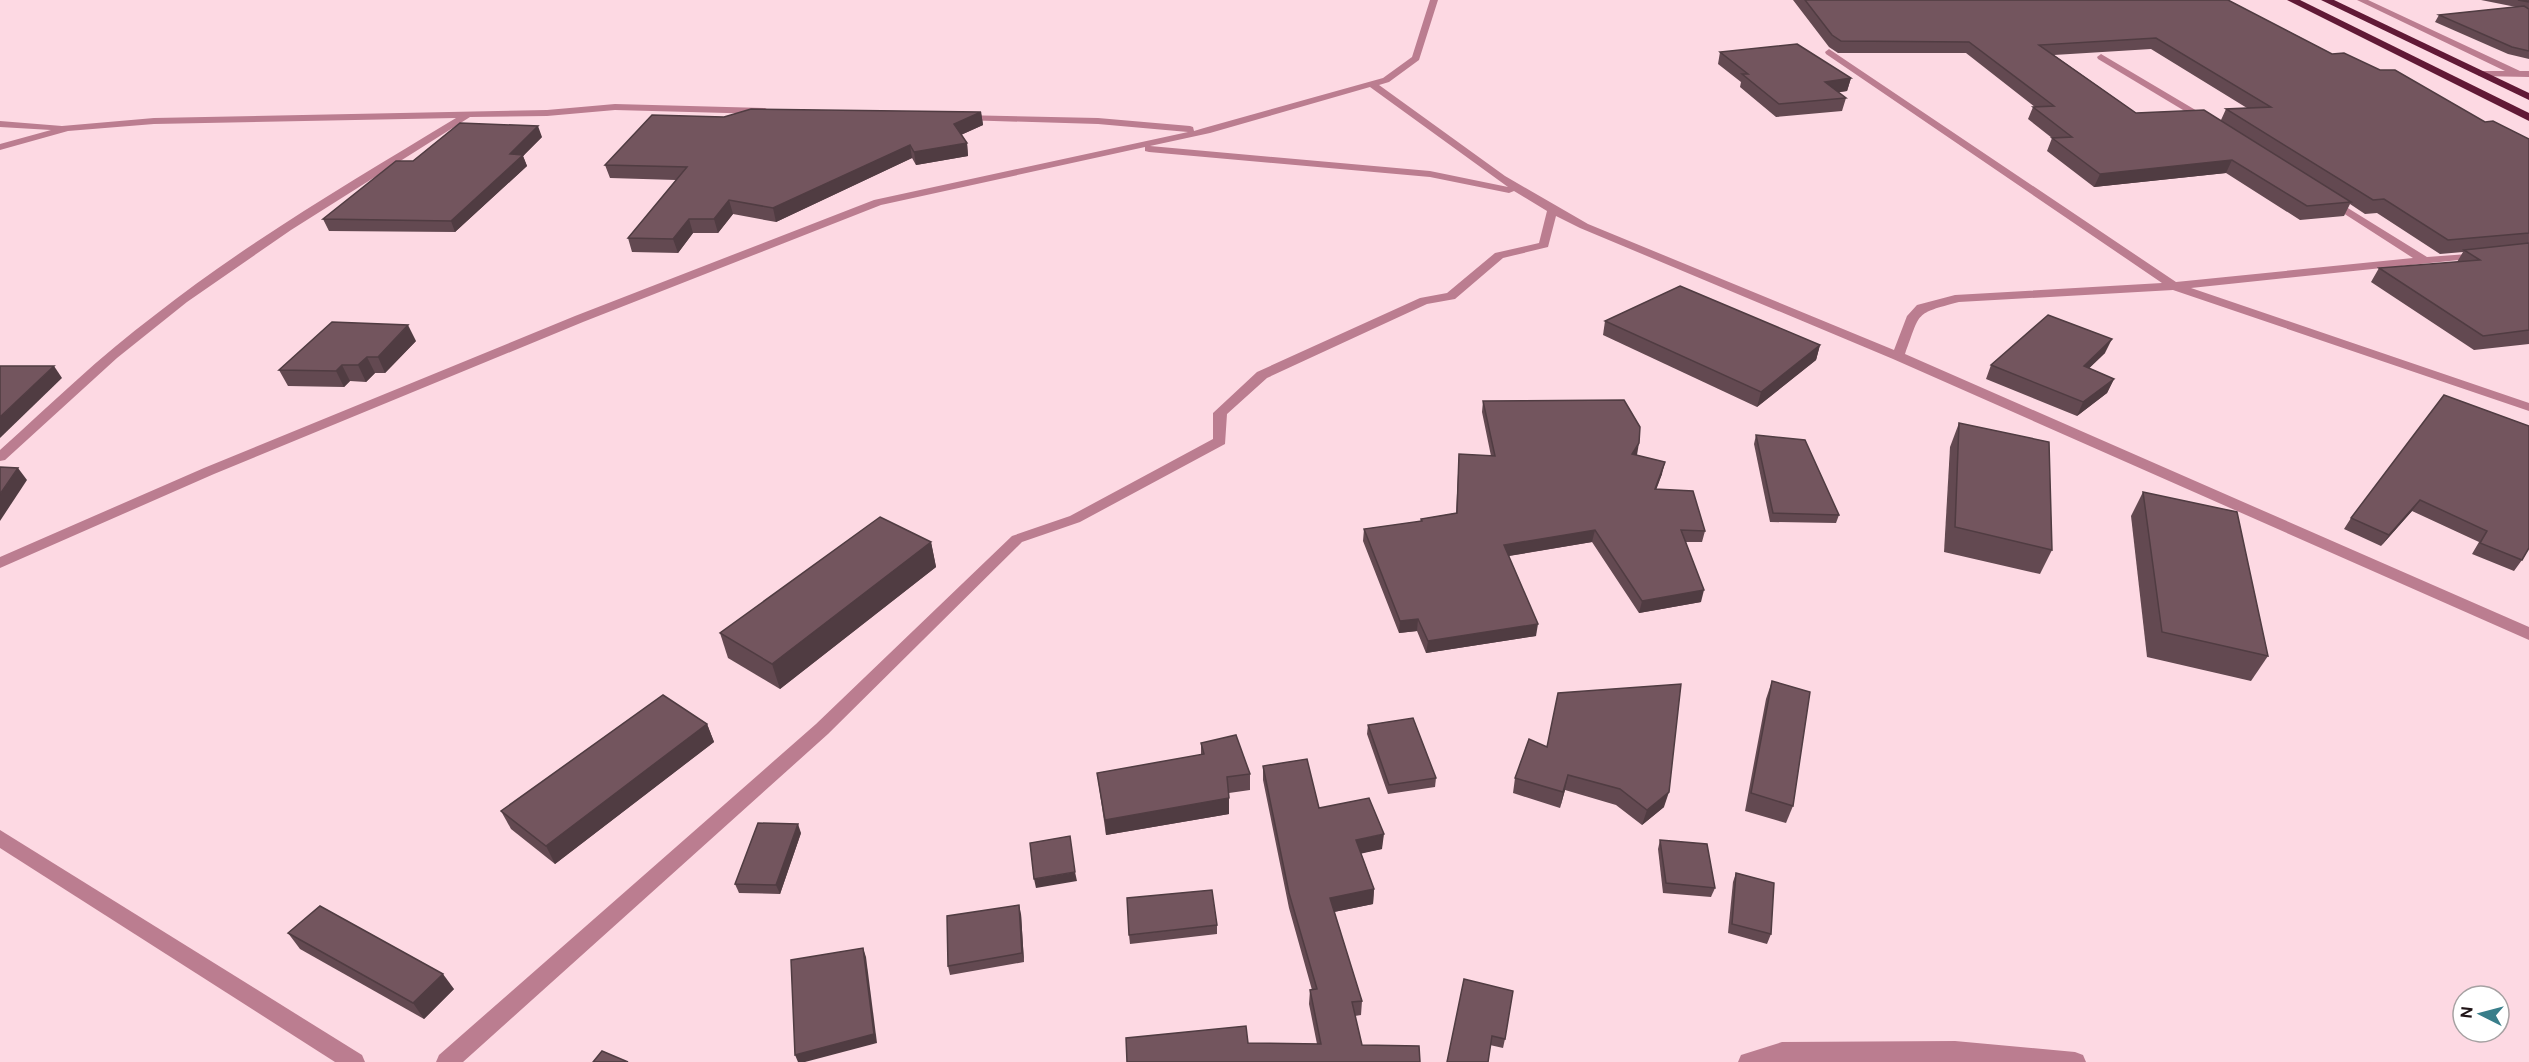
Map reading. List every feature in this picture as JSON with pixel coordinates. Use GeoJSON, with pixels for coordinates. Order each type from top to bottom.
{"type":"FeatureCollection","features":[{"type":"Feature","properties":{"kind":"highway"},"geometry":{"type":"LineString","coordinates":[[2292,0],[2529,117]]}},
{"type":"Feature","properties":{"kind":"highway"},"geometry":{"type":"LineString","coordinates":[[2326,0],[2529,97]]}},
{"type":"Feature","properties":{"kind":"street"},"geometry":{"type":"LineString","coordinates":[[0,563],[209,471],[579,319],[878,202],[1206,131],[1386,80],[1416,58],[1434,0]]}},
{"type":"Feature","properties":{"kind":"street"},"geometry":{"type":"LineString","coordinates":[[2361,0],[2518,74]]}},
{"type":"Feature","properties":{"kind":"street"},"geometry":{"type":"LineString","coordinates":[[1829,52],[2174,286],[2529,407]]}},
{"type":"Feature","properties":{"kind":"street"},"geometry":{"type":"LineString","coordinates":[[2101,57],[2220,128]]}},
{"type":"Feature","properties":{"kind":"street"},"geometry":{"type":"LineString","coordinates":[[2482,74],[2529,74]]}},
{"type":"Feature","properties":{"kind":"street"},"geometry":{"type":"LineString","coordinates":[[1373,85],[1524,194],[1552,210],[1899,356],[2529,634]]}},
{"type":"Feature","properties":{"kind":"street"},"geometry":{"type":"LineString","coordinates":[[0,124],[67,128],[154,121],[320,120],[547,113],[625,107],[780,112]]}},
{"type":"Feature","properties":{"kind":"street"},"geometry":{"type":"LineString","coordinates":[[0,457],[100,366],[182,300],[372,173],[469,114]]}},
{"type":"Feature","properties":{"kind":"street"},"geometry":{"type":"LineString","coordinates":[[945,117],[1098,121],[1206,131]]}},
{"type":"Feature","properties":{"kind":"street"},"geometry":{"type":"LineString","coordinates":[[0,147],[67,128]]}},
{"type":"Feature","properties":{"kind":"street"},"geometry":{"type":"LineString","coordinates":[[1134,147],[1430,174],[1524,194]]}},
{"type":"Feature","properties":{"kind":"street"},"geometry":{"type":"LineString","coordinates":[[2320,194],[2424,260]]}},
{"type":"Feature","properties":{"kind":"street"},"geometry":{"type":"LineString","coordinates":[[447,1062],[822,729],[1017,538],[1075,519],[1220,441],[1220,413],[1262,375],[1425,301],[1451,296],[1498,255],[1544,244],[1552,210]]}},
{"type":"Feature","properties":{"kind":"street"},"geometry":{"type":"LineString","coordinates":[[1899,356],[1912,316],[1921,308],[1959,298],[2174,286],[2494,254]]}},
{"type":"Feature","properties":{"kind":"street"},"geometry":{"type":"LineString","coordinates":[[0,838],[354,1062]]}},
{"type":"Feature","properties":{"kind":"street"},"geometry":{"type":"LineString","coordinates":[[1749,1062],[1782,1052],[1954,1051],[2075,1062]]}},
{"type":"Feature","properties":{"kind":"building"},"geometry":{"type":"Polygon","coordinates":[[[1805,0],[2228,0],[2332,54],[2344,53],[2380,70],[2395,70],[2485,122],[2493,121],[2529,139],[2529,233],[2448,240],[2384,199],[2373,200],[2226,109],[2271,107],[2156,38],[2039,45],[2136,113],[2204,110],[2351,202],[2307,206],[2232,160],[2100,174],[2052,138],[2072,137],[2033,107],[2054,106],[1969,42],[1841,41],[1832,35],[1805,0]]]}},
{"type":"Feature","properties":{"kind":"building"},"geometry":{"type":"Polygon","coordinates":[[[2524,6],[2529,9],[2529,51],[2512,47],[2439,15],[2524,6]]]}},
{"type":"Feature","properties":{"kind":"building"},"geometry":{"type":"Polygon","coordinates":[[[1797,44],[1851,78],[1825,82],[1846,98],[1779,104],[1742,74],[1748,74],[1720,52],[1797,44]]]}},
{"type":"Feature","properties":{"kind":"building"},"geometry":{"type":"Polygon","coordinates":[[[751,109],[981,112],[954,124],[967,143],[914,152],[910,145],[773,208],[729,200],[714,219],[689,219],[673,239],[628,238],[687,167],[605,165],[652,115],[724,117],[751,109]]]}},
{"type":"Feature","properties":{"kind":"building"},"geometry":{"type":"Polygon","coordinates":[[[460,123],[538,126],[510,154],[523,155],[451,221],[323,219],[396,161],[413,161],[460,123]]]}},
{"type":"Feature","properties":{"kind":"building"},"geometry":{"type":"Polygon","coordinates":[[[2529,243],[2529,330],[2483,336],[2379,268],[2480,260],[2464,250],[2529,243]]]}},
{"type":"Feature","properties":{"kind":"building"},"geometry":{"type":"Polygon","coordinates":[[[1680,286],[1820,345],[1761,392],[1605,321],[1680,286]]]}},
{"type":"Feature","properties":{"kind":"building"},"geometry":{"type":"Polygon","coordinates":[[[2048,315],[2112,339],[2084,366],[2114,379],[2083,402],[1991,365],[2048,315]]]}},
{"type":"Feature","properties":{"kind":"building"},"geometry":{"type":"Polygon","coordinates":[[[332,322],[408,325],[378,357],[367,357],[358,365],[342,365],[336,371],[279,370],[332,322]]]}},
{"type":"Feature","properties":{"kind":"building"},"geometry":{"type":"Polygon","coordinates":[[[0,366],[54,366],[0,417],[0,366]]]}},
{"type":"Feature","properties":{"kind":"building"},"geometry":{"type":"Polygon","coordinates":[[[2444,395],[2529,426],[2529,548],[2522,560],[2480,543],[2487,531],[2420,500],[2389,535],[2351,518],[2444,395]]]}},
{"type":"Feature","properties":{"kind":"building"},"geometry":{"type":"Polygon","coordinates":[[[1624,400],[1640,427],[1639,443],[1632,454],[1665,462],[1655,489],[1693,491],[1705,531],[1681,530],[1704,590],[1642,601],[1595,530],[1504,545],[1538,624],[1428,641],[1418,619],[1400,621],[1364,529],[1422,521],[1421,519],[1457,513],[1459,454],[1495,456],[1483,401],[1624,400]]]}},
{"type":"Feature","properties":{"kind":"building"},"geometry":{"type":"Polygon","coordinates":[[[1959,423],[2049,442],[2052,550],[1955,527],[1959,423]]]}},
{"type":"Feature","properties":{"kind":"building"},"geometry":{"type":"Polygon","coordinates":[[[1756,435],[1805,440],[1839,515],[1773,513],[1756,435]]]}},
{"type":"Feature","properties":{"kind":"building"},"geometry":{"type":"Polygon","coordinates":[[[0,467],[18,468],[0,494],[0,467]]]}},
{"type":"Feature","properties":{"kind":"building"},"geometry":{"type":"Polygon","coordinates":[[[2143,492],[2237,512],[2268,656],[2162,632],[2143,492]]]}},
{"type":"Feature","properties":{"kind":"building"},"geometry":{"type":"Polygon","coordinates":[[[880,517],[931,542],[772,664],[720,633],[880,517]]]}},
{"type":"Feature","properties":{"kind":"building"},"geometry":{"type":"Polygon","coordinates":[[[1772,681],[1810,692],[1793,806],[1751,793],[1772,681]]]}},
{"type":"Feature","properties":{"kind":"building"},"geometry":{"type":"Polygon","coordinates":[[[1681,684],[1669,792],[1647,810],[1620,789],[1568,775],[1563,792],[1515,778],[1529,739],[1547,747],[1558,693],[1681,684]]]}},
{"type":"Feature","properties":{"kind":"building"},"geometry":{"type":"Polygon","coordinates":[[[663,695],[707,724],[546,846],[501,811],[663,695]]]}},
{"type":"Feature","properties":{"kind":"building"},"geometry":{"type":"Polygon","coordinates":[[[1413,718],[1436,778],[1389,785],[1368,725],[1413,718]]]}},
{"type":"Feature","properties":{"kind":"building"},"geometry":{"type":"Polygon","coordinates":[[[1236,735],[1250,774],[1227,777],[1229,798],[1105,820],[1097,773],[1204,754],[1201,743],[1236,735]]]}},
{"type":"Feature","properties":{"kind":"building"},"geometry":{"type":"Polygon","coordinates":[[[1307,759],[1319,808],[1369,798],[1384,834],[1356,840],[1374,889],[1330,898],[1362,1001],[1352,1002],[1362,1045],[1419,1046],[1420,1062],[1127,1062],[1126,1038],[1246,1026],[1248,1043],[1321,1044],[1310,990],[1317,989],[1289,893],[1263,766],[1307,759]]]}},
{"type":"Feature","properties":{"kind":"building"},"geometry":{"type":"Polygon","coordinates":[[[758,823],[798,824],[776,885],[735,884],[758,823]]]}},
{"type":"Feature","properties":{"kind":"building"},"geometry":{"type":"Polygon","coordinates":[[[1070,836],[1075,872],[1034,879],[1030,843],[1070,836]]]}},
{"type":"Feature","properties":{"kind":"building"},"geometry":{"type":"Polygon","coordinates":[[[1660,840],[1707,844],[1715,888],[1666,883],[1660,840]]]}},
{"type":"Feature","properties":{"kind":"building"},"geometry":{"type":"Polygon","coordinates":[[[1736,873],[1774,883],[1771,934],[1732,924],[1736,873]]]}},
{"type":"Feature","properties":{"kind":"building"},"geometry":{"type":"Polygon","coordinates":[[[1212,890],[1217,925],[1129,935],[1127,898],[1212,890]]]}},
{"type":"Feature","properties":{"kind":"building"},"geometry":{"type":"Polygon","coordinates":[[[1019,905],[1022,953],[948,966],[947,916],[1019,905]]]}},
{"type":"Feature","properties":{"kind":"building"},"geometry":{"type":"Polygon","coordinates":[[[320,906],[443,974],[413,1003],[288,933],[320,906]]]}},
{"type":"Feature","properties":{"kind":"building"},"geometry":{"type":"Polygon","coordinates":[[[863,948],[874,1034],[795,1055],[791,960],[863,948]]]}},
{"type":"Feature","properties":{"kind":"building"},"geometry":{"type":"Polygon","coordinates":[[[1464,979],[1513,991],[1505,1039],[1492,1036],[1488,1062],[1447,1062],[1464,979]]]}},
{"type":"Feature","properties":{"kind":"building"},"geometry":{"type":"Polygon","coordinates":[[[602,1051],[628,1062],[593,1062],[602,1051]]]}}]}
